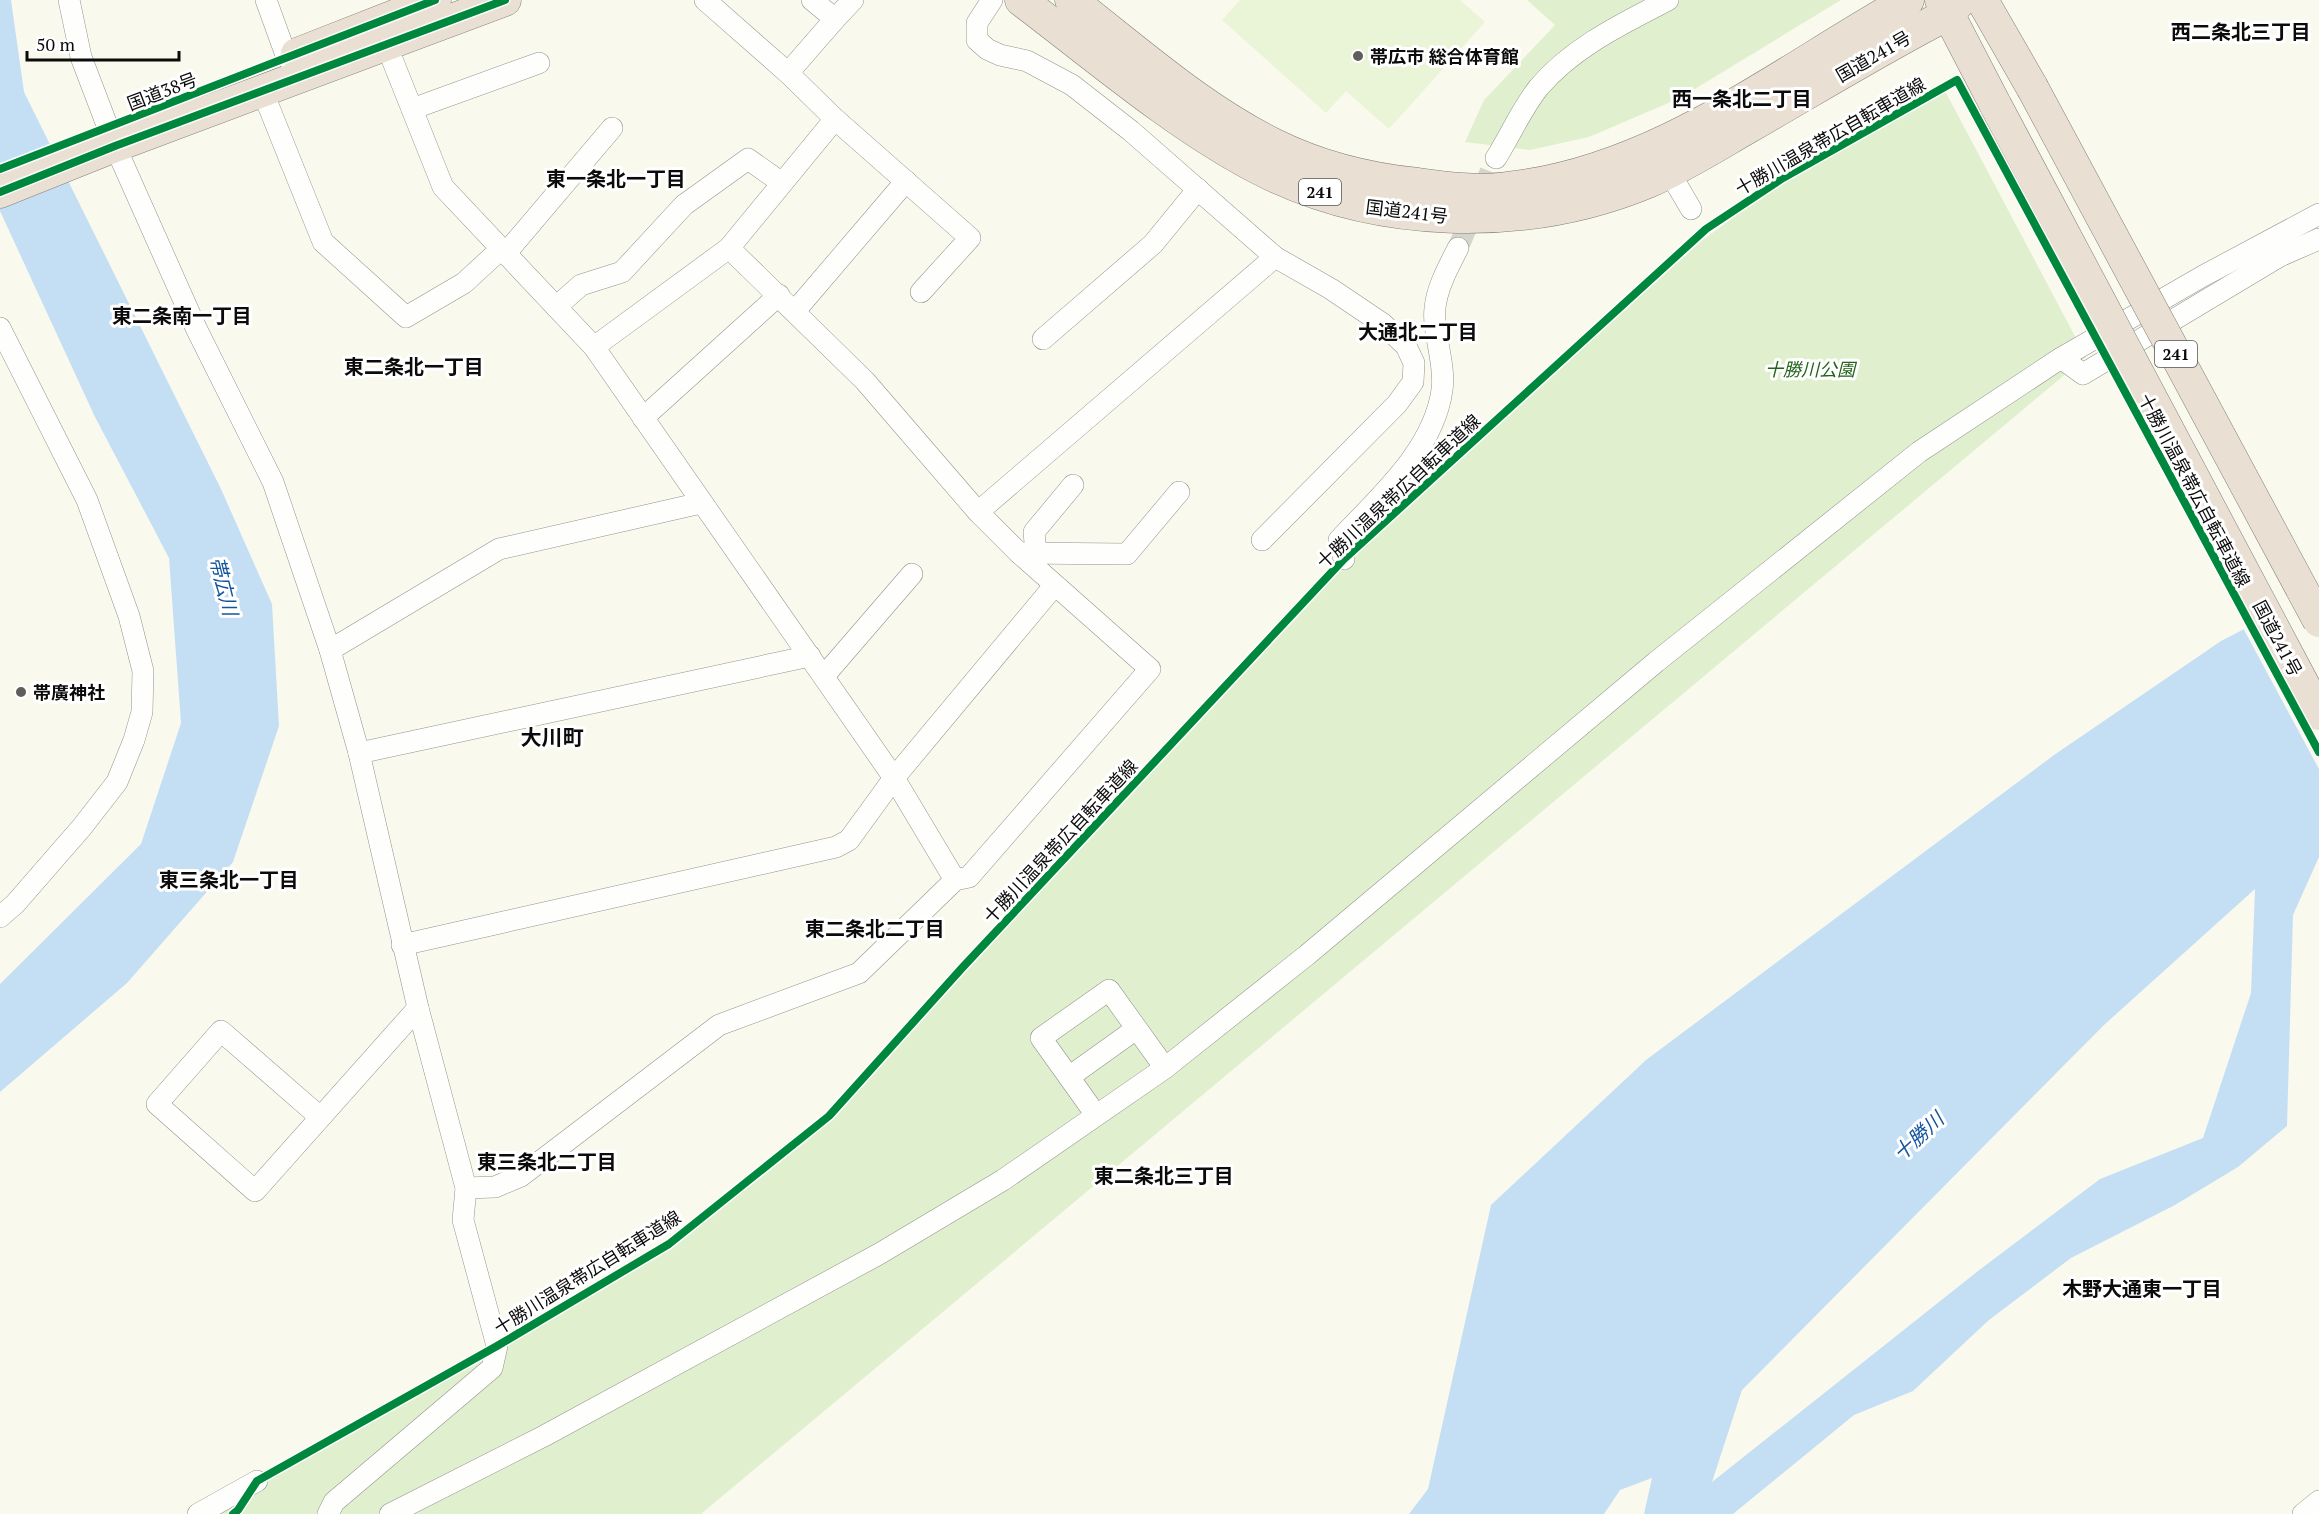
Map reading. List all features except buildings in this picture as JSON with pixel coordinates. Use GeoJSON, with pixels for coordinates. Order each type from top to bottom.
{"type":"FeatureCollection","features":[{"type":"Feature","properties":{"kind":"highway","name":"国道38号"},"geometry":{"type":"LineString","coordinates":[[0,192],[101,141],[286,58],[435,0]]}},
{"type":"Feature","properties":{"kind":"highway","name":"国道38号"},"geometry":{"type":"LineString","coordinates":[[0,169],[101,141],[262,90],[506,0]]}},
{"type":"Feature","properties":{"kind":"highway","name":"国道241号"},"geometry":{"type":"LineString","coordinates":[[1021,0],[1220,147],[1256,168],[1350,203],[1401,213],[1466,218],[1533,213],[1579,204],[1647,182],[1686,132],[1908,0]]}},
{"type":"Feature","properties":{"kind":"highway","name":"国道241号"},"geometry":{"type":"LineString","coordinates":[[1071,0],[1228,119],[1275,145],[1330,166],[1391,181],[1468,190],[1507,189],[1556,180],[1635,156],[1663,159],[1950,5],[1996,106],[2319,714]]}},
{"type":"Feature","properties":{"kind":"highway","name":"241"},"geometry":{"type":"LineString","coordinates":[[1982,0],[2032,87],[2319,621]]}},
{"type":"Feature","properties":{"kind":"street"},"geometry":{"type":"LineString","coordinates":[[69,0],[101,141],[273,482],[330,650],[359,753],[402,945],[466,1188],[463,1220],[497,1346],[492,1368],[334,1502],[328,1514]]}},
{"type":"Feature","properties":{"kind":"street"},"geometry":{"type":"LineString","coordinates":[[266,0],[286,58]]}},
{"type":"Feature","properties":{"kind":"street"},"geometry":{"type":"LineString","coordinates":[[705,0],[788,73],[834,119],[970,238],[921,292]]}},
{"type":"Feature","properties":{"kind":"street"},"geometry":{"type":"LineString","coordinates":[[812,0],[836,20]]}},
{"type":"Feature","properties":{"kind":"street"},"geometry":{"type":"LineString","coordinates":[[788,73],[853,0]]}},
{"type":"Feature","properties":{"kind":"street"},"geometry":{"type":"LineString","coordinates":[[992,0],[977,23],[977,39],[987,50],[1028,61],[1072,85],[1131,131],[1275,257],[1331,289],[1383,324],[1406,346],[1414,363],[1413,382],[1397,404],[1262,540]]}},
{"type":"Feature","properties":{"kind":"street"},"geometry":{"type":"LineString","coordinates":[[1496,158],[1539,88],[1570,58],[1601,35],[1668,0]]}},
{"type":"Feature","properties":{"kind":"street"},"geometry":{"type":"LineString","coordinates":[[386,44],[443,187],[594,347],[894,778],[954,880]]}},
{"type":"Feature","properties":{"kind":"street"},"geometry":{"type":"LineString","coordinates":[[412,109],[539,63]]}},
{"type":"Feature","properties":{"kind":"street"},"geometry":{"type":"LineString","coordinates":[[262,90],[323,242],[406,317],[464,283],[503,251],[612,128]]}},
{"type":"Feature","properties":{"kind":"street"},"geometry":{"type":"LineString","coordinates":[[594,347],[729,248],[834,119]]}},
{"type":"Feature","properties":{"kind":"street"},"geometry":{"type":"LineString","coordinates":[[556,307],[581,285],[621,272],[684,205],[748,159],[782,183]]}},
{"type":"Feature","properties":{"kind":"street"},"geometry":{"type":"LineString","coordinates":[[1663,159],[1691,209]]}},
{"type":"Feature","properties":{"kind":"street"},"geometry":{"type":"LineString","coordinates":[[795,311],[906,181]]}},
{"type":"Feature","properties":{"kind":"street"},"geometry":{"type":"LineString","coordinates":[[1043,339],[1153,244],[1198,189]]}},
{"type":"Feature","properties":{"kind":"street"},"geometry":{"type":"LineString","coordinates":[[390,1514],[544,1436],[879,1254],[1003,1180],[1165,1068],[1307,955],[1656,662],[1919,452],[2061,358],[2203,276],[2319,214]]}},
{"type":"Feature","properties":{"kind":"street"},"geometry":{"type":"LineString","coordinates":[[2061,358],[2084,374],[2280,256],[2319,239]]}},
{"type":"Feature","properties":{"kind":"street"},"geometry":{"type":"LineString","coordinates":[[466,1188],[495,1187],[520,1176],[719,1025],[859,973],[954,880],[969,877],[1150,669],[1054,586],[1028,553],[978,512],[865,381],[729,248]]}},
{"type":"Feature","properties":{"kind":"street"},"geometry":{"type":"LineString","coordinates":[[1344,559],[1339,540],[1387,489],[1418,450],[1436,417],[1443,389],[1435,309],[1445,274],[1458,248]]}},
{"type":"Feature","properties":{"kind":"street"},"geometry":{"type":"LineString","coordinates":[[978,512],[1275,257]]}},
{"type":"Feature","properties":{"kind":"street"},"geometry":{"type":"LineString","coordinates":[[643,418],[779,295]]}},
{"type":"Feature","properties":{"kind":"street"},"geometry":{"type":"LineString","coordinates":[[0,328],[32,396],[87,500],[129,616],[143,671],[142,712],[134,740],[117,782],[82,827],[15,904],[0,917]]}},
{"type":"Feature","properties":{"kind":"street"},"geometry":{"type":"LineString","coordinates":[[1028,553],[1034,532],[1073,485]]}},
{"type":"Feature","properties":{"kind":"street"},"geometry":{"type":"LineString","coordinates":[[1028,553],[1127,554],[1179,492]]}},
{"type":"Feature","properties":{"kind":"street"},"geometry":{"type":"LineString","coordinates":[[330,650],[499,549],[701,503]]}},
{"type":"Feature","properties":{"kind":"street"},"geometry":{"type":"LineString","coordinates":[[824,676],[912,574]]}},
{"type":"Feature","properties":{"kind":"street"},"geometry":{"type":"LineString","coordinates":[[402,945],[836,847],[849,840],[894,778],[1054,586]]}},
{"type":"Feature","properties":{"kind":"street"},"geometry":{"type":"LineString","coordinates":[[359,753],[810,656]]}},
{"type":"Feature","properties":{"kind":"street"},"geometry":{"type":"LineString","coordinates":[[1096,1115],[1041,1038],[1109,990],[1165,1068]]}},
{"type":"Feature","properties":{"kind":"street"},"geometry":{"type":"LineString","coordinates":[[320,1117],[221,1031],[157,1104],[255,1191],[418,1008]]}},
{"type":"Feature","properties":{"kind":"street"},"geometry":{"type":"LineString","coordinates":[[1069,1077],[1136,1029]]}},
{"type":"Feature","properties":{"kind":"street"},"geometry":{"type":"LineString","coordinates":[[198,1514],[256,1481]]}},
{"type":"Feature","properties":{"kind":"street"},"geometry":{"type":"LineString","coordinates":[[2303,1514],[2319,1501]]}},
{"type":"Feature","properties":{"kind":"green space","name":"帯広市 総合体育館"},"geometry":{"type":"Polygon","coordinates":[[[1240,0],[1460,0],[1485,22],[1389,129],[1346,91],[1326,113],[1222,20],[1240,0]]]}},
{"type":"Feature","properties":{"kind":"green space"},"geometry":{"type":"Polygon","coordinates":[[[1527,0],[1841,0],[1680,98],[1589,137],[1530,150],[1465,142],[1484,100],[1555,25],[1527,0]]]}},
{"type":"Feature","properties":{"kind":"green space","name":"十勝川公園"},"geometry":{"type":"Polygon","coordinates":[[[1944,89],[2086,357],[701,1514],[187,1514],[497,1346],[669,1244],[829,1116],[962,968],[1344,559],[1704,239],[1770,191],[1944,89]]]}},
{"type":"Feature","properties":{"kind":"water","name":"帯広川"},"geometry":{"type":"Polygon","coordinates":[[[0,0],[11,0],[24,92],[221,489],[272,604],[279,726],[233,862],[127,983],[0,1092],[0,984],[141,844],[181,723],[169,558],[95,417],[0,211],[0,0]]]}},
{"type":"Feature","properties":{"kind":"water","name":"十勝川"},"geometry":{"type":"Polygon","coordinates":[[[2319,590],[2319,857],[2293,915],[2287,1126],[2238,1167],[2175,1205],[2071,1258],[1989,1320],[1913,1391],[1854,1415],[1733,1514],[1644,1514],[1652,1478],[1620,1490],[1604,1514],[1409,1514],[1428,1489],[1491,1205],[1646,1060],[2054,755],[2221,641],[2319,590]],[[2255,889],[2104,1025],[1742,1390],[1712,1482],[1978,1271],[2100,1179],[2203,1138],[2251,993],[2255,889]]]}},
{"type":"Feature","properties":{"kind":"pier"},"geometry":{"type":"Polygon","coordinates":[[[2319,587],[2319,769],[2242,626],[2319,587]]]}},
{"type":"Feature","properties":{"kind":"tunnel"},"geometry":{"type":"LineString","coordinates":[[1458,248],[1496,158]]}},
{"type":"Feature","properties":{"kind":"cycle path"},"geometry":{"type":"LineString","coordinates":[[0,169],[435,0]]}},
{"type":"Feature","properties":{"kind":"cycle path"},"geometry":{"type":"LineString","coordinates":[[0,192],[115,146],[505,0]]}},
{"type":"Feature","properties":{"kind":"cycle path","name":"十勝川温泉帯広自転車道線"},"geometry":{"type":"LineString","coordinates":[[233,1514],[257,1481],[497,1346],[669,1244],[829,1116],[962,968],[1344,559],[1706,229],[1783,178],[1957,80],[2319,752]]}},
{"type":"Feature","properties":{"kind":"place","name":"帯広市 総合体育館"},"geometry":{"type":"Point","coordinates":[1358,56]}},
{"type":"Feature","properties":{"kind":"place","name":"帯廣神社"},"geometry":{"type":"Point","coordinates":[21,692]}},
{"type":"Feature","properties":{"kind":"district","name":"西二条北三丁目"},"geometry":{"type":"Point","coordinates":[2241,31]}},
{"type":"Feature","properties":{"kind":"district","name":"西一条北二丁目"},"geometry":{"type":"Point","coordinates":[1742,98]}},
{"type":"Feature","properties":{"kind":"district","name":"東一条北一丁目"},"geometry":{"type":"Point","coordinates":[616,178]}},
{"type":"Feature","properties":{"kind":"district","name":"東二条南一丁目"},"geometry":{"type":"Point","coordinates":[182,315]}},
{"type":"Feature","properties":{"kind":"district","name":"大通北二丁目"},"geometry":{"type":"Point","coordinates":[1418,331]}},
{"type":"Feature","properties":{"kind":"district","name":"東二条北一丁目"},"geometry":{"type":"Point","coordinates":[414,366]}},
{"type":"Feature","properties":{"kind":"district","name":"大川町"},"geometry":{"type":"Point","coordinates":[552,737]}},
{"type":"Feature","properties":{"kind":"district","name":"東三条北一丁目"},"geometry":{"type":"Point","coordinates":[229,879]}},
{"type":"Feature","properties":{"kind":"district","name":"東二条北二丁目"},"geometry":{"type":"Point","coordinates":[875,928]}},
{"type":"Feature","properties":{"kind":"district","name":"東三条北二丁目"},"geometry":{"type":"Point","coordinates":[547,1161]}},
{"type":"Feature","properties":{"kind":"district","name":"東二条北三丁目"},"geometry":{"type":"Point","coordinates":[1164,1175]}},
{"type":"Feature","properties":{"kind":"district","name":"木野大通東一丁目"},"geometry":{"type":"Point","coordinates":[2142,1288]}}]}
